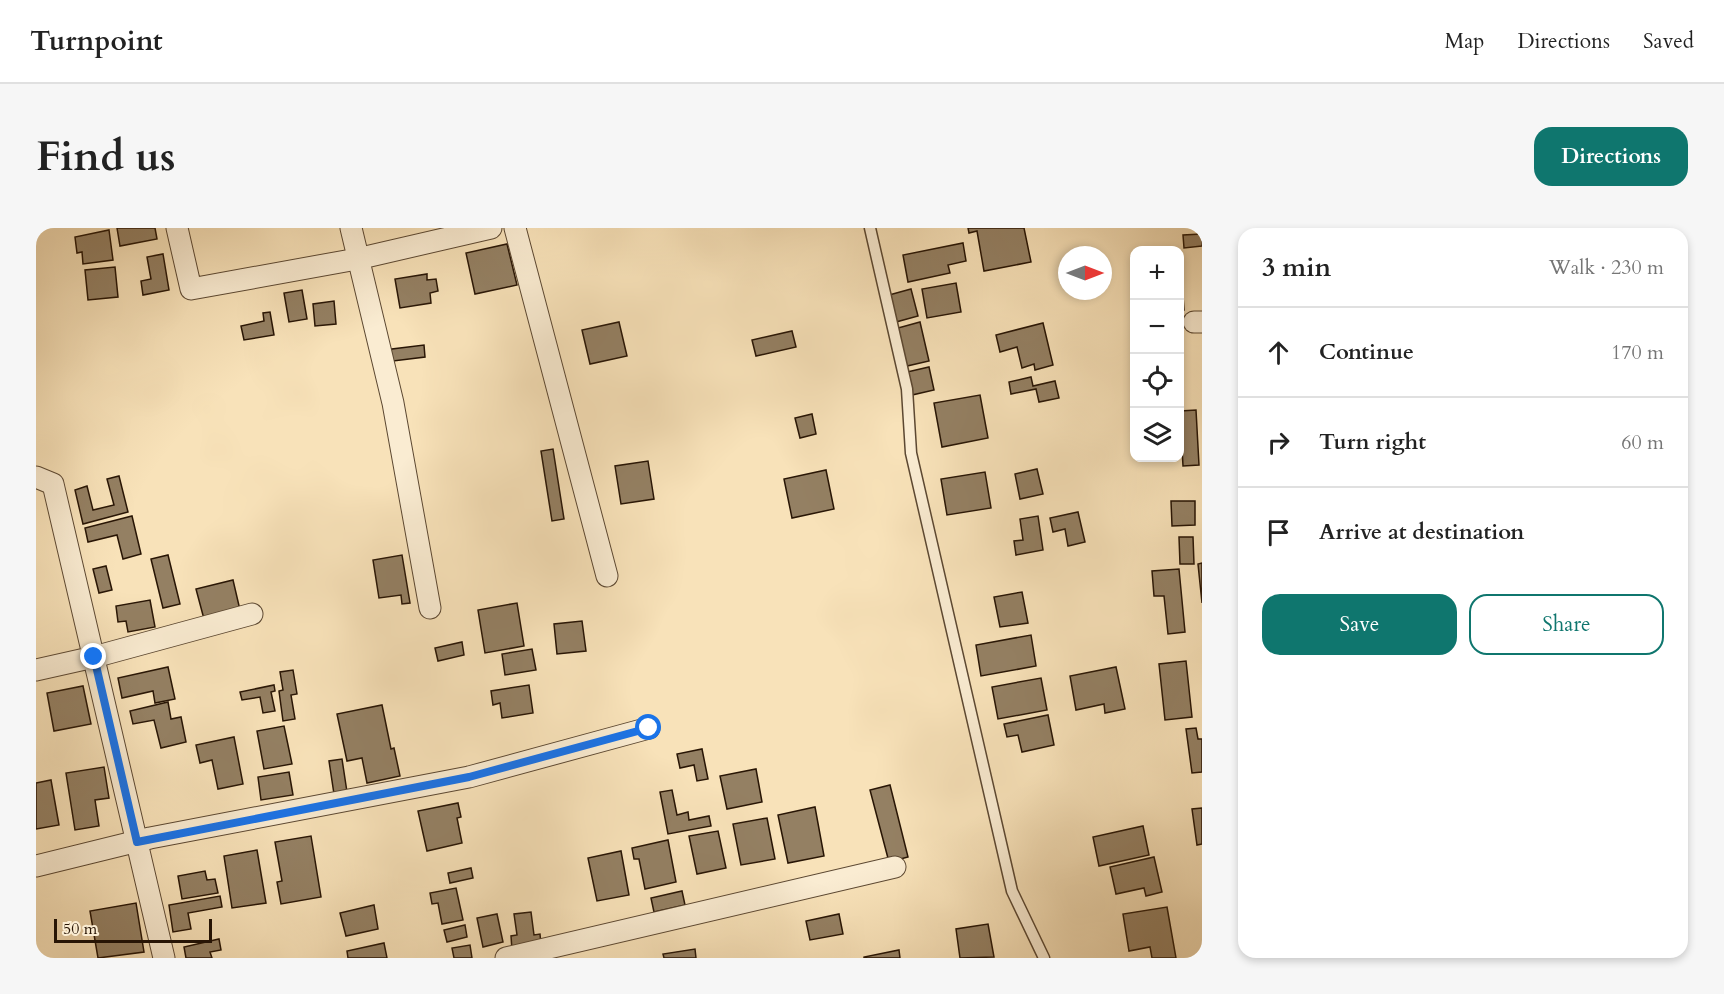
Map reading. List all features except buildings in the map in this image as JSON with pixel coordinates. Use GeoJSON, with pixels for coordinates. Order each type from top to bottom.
{"type":"FeatureCollection","features":[{"type":"Feature","properties":{"kind":"street"},"geometry":{"type":"LineString","coordinates":[[177,228],[191,289],[357,259],[491,228]]}},
{"type":"Feature","properties":{"kind":"street"},"geometry":{"type":"LineString","coordinates":[[351,228],[393,403],[430,608]]}},
{"type":"Feature","properties":{"kind":"street"},"geometry":{"type":"LineString","coordinates":[[515,228],[607,576]]}},
{"type":"Feature","properties":{"kind":"street"},"geometry":{"type":"LineString","coordinates":[[36,477],[53,484],[164,958]]}},
{"type":"Feature","properties":{"kind":"street"},"geometry":{"type":"LineString","coordinates":[[36,670],[94,657],[252,614]]}},
{"type":"Feature","properties":{"kind":"street"},"geometry":{"type":"LineString","coordinates":[[36,866],[137,842],[469,777],[649,728]]}},
{"type":"Feature","properties":{"kind":"street"},"geometry":{"type":"LineString","coordinates":[[506,958],[895,867]]}},
{"type":"Feature","properties":{"kind":"lane"},"geometry":{"type":"LineString","coordinates":[[870,228],[907,389],[911,453],[1012,891],[1044,958]]}},
{"type":"Feature","properties":{"kind":"route"},"geometry":{"type":"LineString","coordinates":[[94,657],[137,842],[469,777],[649,728]]}}]}
